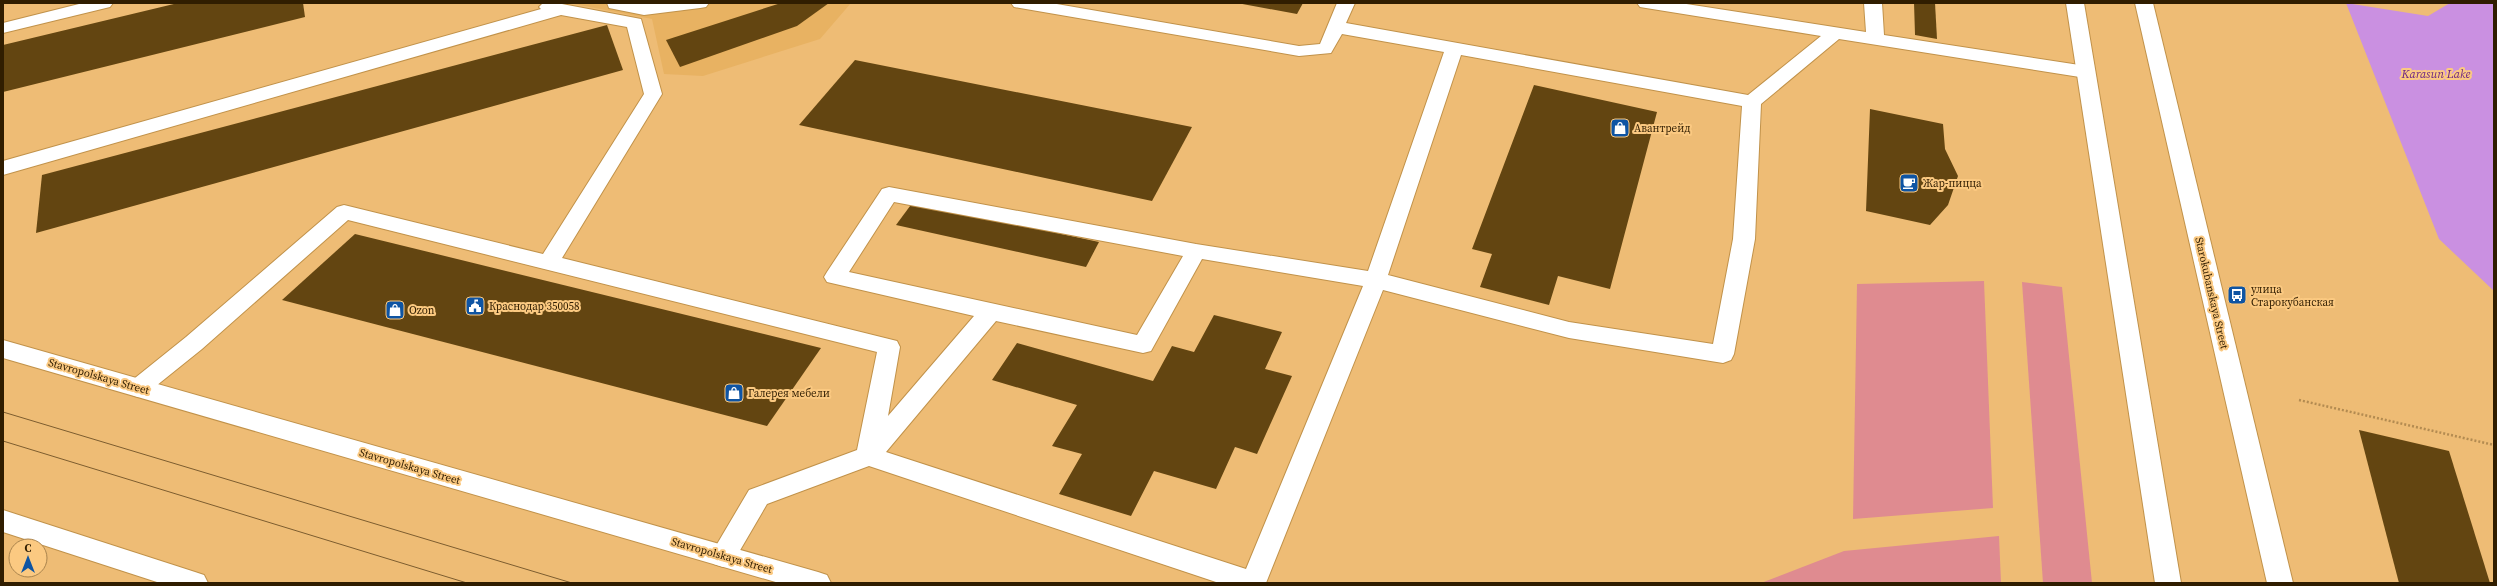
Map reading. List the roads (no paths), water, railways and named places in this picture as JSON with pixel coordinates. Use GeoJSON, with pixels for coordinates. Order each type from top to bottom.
{"type":"FeatureCollection","features":[{"type":"Feature","properties":{"kind":"main road"},"geometry":{"type":"LineString","coordinates":[[3,28],[104,3]]}},
{"type":"Feature","properties":{"kind":"main road"},"geometry":{"type":"LineString","coordinates":[[530,3],[635,23],[653,94],[549,262]]}},
{"type":"Feature","properties":{"kind":"main road"},"geometry":{"type":"LineString","coordinates":[[608,3],[644,10],[700,3]]}},
{"type":"Feature","properties":{"kind":"main road"},"geometry":{"type":"LineString","coordinates":[[1020,3],[1299,51],[1324,50],[1346,3]]}},
{"type":"Feature","properties":{"kind":"main road"},"geometry":{"type":"LineString","coordinates":[[1646,3],[2086,72]]}},
{"type":"Feature","properties":{"kind":"main road"},"geometry":{"type":"LineString","coordinates":[[1873,3],[1875,39]]}},
{"type":"Feature","properties":{"kind":"main road"},"geometry":{"type":"LineString","coordinates":[[2075,3],[2168,583]]}},
{"type":"Feature","properties":{"kind":"main road","name":"Starokubanskaya Street"},"geometry":{"type":"LineString","coordinates":[[2144,3],[2280,583]]}},
{"type":"Feature","properties":{"kind":"main road"},"geometry":{"type":"LineString","coordinates":[[3,168],[562,9]]}},
{"type":"Feature","properties":{"kind":"main road"},"geometry":{"type":"LineString","coordinates":[[1336,27],[1752,102]]}},
{"type":"Feature","properties":{"kind":"main road"},"geometry":{"type":"LineString","coordinates":[[1196,251],[1143,345],[992,310],[835,277],[889,194],[1196,251],[1376,280],[1569,330],[1723,354],[1744,239],[1752,102],[1835,33]]}},
{"type":"Feature","properties":{"kind":"main road"},"geometry":{"type":"LineString","coordinates":[[868,456],[1253,583],[1376,280],[1454,48]]}},
{"type":"Feature","properties":{"kind":"main road"},"geometry":{"type":"LineString","coordinates":[[138,388],[194,343],[344,212],[889,346],[868,456]]}},
{"type":"Feature","properties":{"kind":"main road"},"geometry":{"type":"LineString","coordinates":[[723,556],[758,497],[868,456],[992,310]]}},
{"type":"Feature","properties":{"kind":"main road","name":"Stavropolskaya Street"},"geometry":{"type":"LineString","coordinates":[[3,349],[818,583]]}},
{"type":"Feature","properties":{"kind":"main road"},"geometry":{"type":"LineString","coordinates":[[3,521],[195,583]]}},
{"type":"Feature","properties":{"kind":"water","name":"Karasun Lake"},"geometry":{"type":"Polygon","coordinates":[[[2346,3],[2428,16],[2450,3],[2494,3],[2494,291],[2439,239],[2346,3]]]}},
{"type":"Feature","properties":{"kind":"tram line"},"geometry":{"type":"LineString","coordinates":[[3,412],[572,583]]}},
{"type":"Feature","properties":{"kind":"tram line"},"geometry":{"type":"LineString","coordinates":[[3,441],[467,583]]}},
{"type":"Feature","properties":{"kind":"place","name":"Авантрейд"},"geometry":{"type":"Point","coordinates":[1620,128]}},
{"type":"Feature","properties":{"kind":"place","name":"Жар-пицца"},"geometry":{"type":"Point","coordinates":[1909,183]}},
{"type":"Feature","properties":{"kind":"place","name":"улица Старокубанская"},"geometry":{"type":"Point","coordinates":[2237,295]}},
{"type":"Feature","properties":{"kind":"place","name":"Краснодар 350058"},"geometry":{"type":"Point","coordinates":[475,306]}},
{"type":"Feature","properties":{"kind":"place","name":"Ozon"},"geometry":{"type":"Point","coordinates":[395,310]}},
{"type":"Feature","properties":{"kind":"place","name":"Галерея мебели"},"geometry":{"type":"Point","coordinates":[734,393]}}]}
